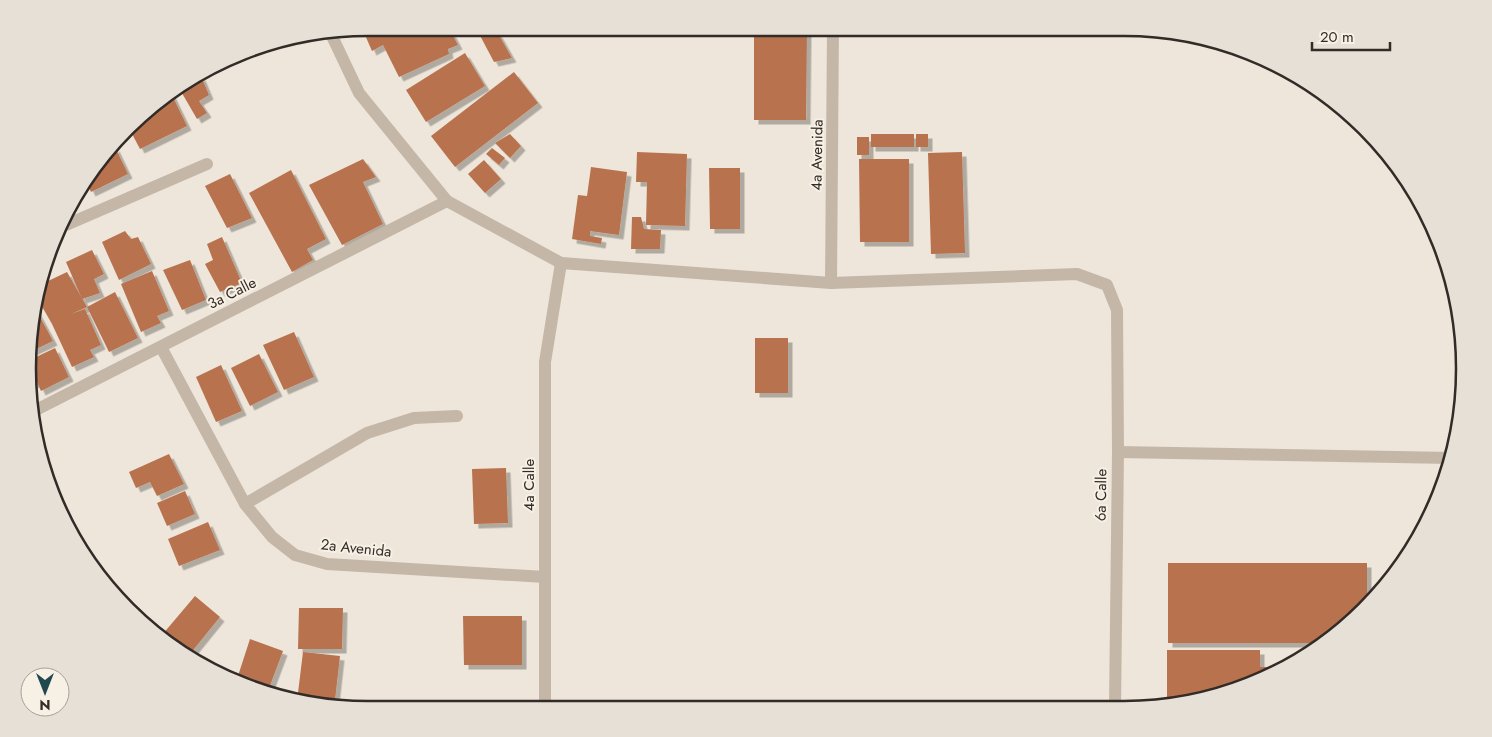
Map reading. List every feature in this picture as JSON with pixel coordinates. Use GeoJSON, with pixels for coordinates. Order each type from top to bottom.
{"type":"FeatureCollection","features":[{"type":"Feature","properties":{"kind":"street","name":"4a Avenida"},"geometry":{"type":"LineString","coordinates":[[831,283],[833,36]]}},
{"type":"Feature","properties":{"kind":"street"},"geometry":{"type":"LineString","coordinates":[[333,38],[359,93],[447,202],[561,263],[831,283]]}},
{"type":"Feature","properties":{"kind":"street"},"geometry":{"type":"LineString","coordinates":[[71,223],[207,164]]}},
{"type":"Feature","properties":{"kind":"street","name":"3a Calle"},"geometry":{"type":"LineString","coordinates":[[39,409],[447,202]]}},
{"type":"Feature","properties":{"kind":"street","name":"4a Calle"},"geometry":{"type":"LineString","coordinates":[[545,701],[545,362],[561,263]]}},
{"type":"Feature","properties":{"kind":"street","name":"6a Calle"},"geometry":{"type":"LineString","coordinates":[[831,283],[1077,274],[1107,285],[1116,310],[1118,452],[1115,701]]}},
{"type":"Feature","properties":{"kind":"street","name":"2a Avenida"},"geometry":{"type":"LineString","coordinates":[[161,347],[245,504],[272,537],[295,555],[327,564],[545,577]]}},
{"type":"Feature","properties":{"kind":"street"},"geometry":{"type":"LineString","coordinates":[[245,504],[367,433],[414,418],[457,416]]}},
{"type":"Feature","properties":{"kind":"street"},"geometry":{"type":"LineString","coordinates":[[1118,452],[1443,458]]}},
{"type":"Feature","properties":{"kind":"building"},"geometry":{"type":"Polygon","coordinates":[[[365,36],[453,36],[458,45],[448,49],[449,54],[399,77],[383,45],[372,51],[365,36]]]}},
{"type":"Feature","properties":{"kind":"building"},"geometry":{"type":"Polygon","coordinates":[[[480,36],[500,36],[512,58],[494,62],[480,36]]]}},
{"type":"Feature","properties":{"kind":"building"},"geometry":{"type":"Polygon","coordinates":[[[754,36],[807,36],[806,120],[754,120],[754,36]]]}},
{"type":"Feature","properties":{"kind":"building"},"geometry":{"type":"Polygon","coordinates":[[[465,53],[485,86],[426,122],[406,90],[465,53]]]}},
{"type":"Feature","properties":{"kind":"building"},"geometry":{"type":"Polygon","coordinates":[[[514,72],[538,103],[455,167],[431,136],[514,72]]]}},
{"type":"Feature","properties":{"kind":"building"},"geometry":{"type":"Polygon","coordinates":[[[203,81],[209,95],[199,101],[207,113],[197,119],[182,93],[203,81]]]}},
{"type":"Feature","properties":{"kind":"building"},"geometry":{"type":"Polygon","coordinates":[[[174,99],[187,126],[140,149],[133,135],[149,119],[174,99]]]}},
{"type":"Feature","properties":{"kind":"building"},"geometry":{"type":"Polygon","coordinates":[[[510,134],[521,146],[510,158],[495,143],[510,134]]]}},
{"type":"Feature","properties":{"kind":"building"},"geometry":{"type":"Polygon","coordinates":[[[871,134],[914,134],[914,147],[871,147],[871,134]]]}},
{"type":"Feature","properties":{"kind":"building"},"geometry":{"type":"Polygon","coordinates":[[[916,134],[928,134],[928,147],[916,147],[916,134]]]}},
{"type":"Feature","properties":{"kind":"building"},"geometry":{"type":"Polygon","coordinates":[[[857,137],[869,137],[869,155],[857,155],[857,137]]]}},
{"type":"Feature","properties":{"kind":"building"},"geometry":{"type":"Polygon","coordinates":[[[492,148],[505,158],[499,165],[486,154],[492,148]]]}},
{"type":"Feature","properties":{"kind":"building"},"geometry":{"type":"Polygon","coordinates":[[[117,151],[128,174],[91,192],[89,188],[92,184],[117,151]]]}},
{"type":"Feature","properties":{"kind":"building"},"geometry":{"type":"Polygon","coordinates":[[[637,152],[687,154],[685,226],[646,225],[647,182],[636,182],[637,152]]]}},
{"type":"Feature","properties":{"kind":"building"},"geometry":{"type":"Polygon","coordinates":[[[962,152],[965,253],[931,254],[928,153],[962,152]]]}},
{"type":"Feature","properties":{"kind":"building"},"geometry":{"type":"Polygon","coordinates":[[[363,159],[376,177],[363,182],[383,224],[342,245],[309,185],[363,159]]]}},
{"type":"Feature","properties":{"kind":"building"},"geometry":{"type":"Polygon","coordinates":[[[859,159],[909,159],[909,242],[860,242],[859,159]]]}},
{"type":"Feature","properties":{"kind":"building"},"geometry":{"type":"Polygon","coordinates":[[[484,160],[501,179],[485,193],[468,174],[484,160]]]}},
{"type":"Feature","properties":{"kind":"building"},"geometry":{"type":"Polygon","coordinates":[[[591,167],[627,172],[619,235],[590,231],[590,236],[602,238],[601,244],[572,239],[578,195],[587,196],[591,167]]]}},
{"type":"Feature","properties":{"kind":"building"},"geometry":{"type":"Polygon","coordinates":[[[709,168],[740,168],[740,229],[710,229],[709,168]]]}},
{"type":"Feature","properties":{"kind":"building"},"geometry":{"type":"Polygon","coordinates":[[[291,170],[326,239],[307,249],[313,260],[292,272],[249,193],[291,170]]]}},
{"type":"Feature","properties":{"kind":"building"},"geometry":{"type":"Polygon","coordinates":[[[230,174],[252,218],[227,228],[205,186],[230,174]]]}},
{"type":"Feature","properties":{"kind":"building"},"geometry":{"type":"Polygon","coordinates":[[[632,217],[641,217],[644,229],[661,230],[660,249],[631,249],[632,217]]]}},
{"type":"Feature","properties":{"kind":"building"},"geometry":{"type":"Polygon","coordinates":[[[125,231],[131,239],[138,237],[151,264],[119,280],[102,242],[125,231]]]}},
{"type":"Feature","properties":{"kind":"building"},"geometry":{"type":"Polygon","coordinates":[[[222,237],[242,283],[220,292],[205,264],[213,260],[207,244],[222,237]]]}},
{"type":"Feature","properties":{"kind":"building"},"geometry":{"type":"Polygon","coordinates":[[[92,250],[104,274],[94,279],[100,293],[82,299],[66,262],[92,250]]]}},
{"type":"Feature","properties":{"kind":"building"},"geometry":{"type":"Polygon","coordinates":[[[190,260],[206,300],[182,310],[163,270],[190,260]]]}},
{"type":"Feature","properties":{"kind":"building"},"geometry":{"type":"Polygon","coordinates":[[[152,271],[169,311],[157,316],[161,323],[141,332],[121,284],[152,271]]]}},
{"type":"Feature","properties":{"kind":"building"},"geometry":{"type":"Polygon","coordinates":[[[67,272],[87,307],[71,314],[85,309],[101,345],[90,350],[94,357],[72,367],[42,307],[49,281],[67,272]]]}},
{"type":"Feature","properties":{"kind":"building"},"geometry":{"type":"Polygon","coordinates":[[[115,292],[138,338],[109,352],[87,307],[115,292]]]}},
{"type":"Feature","properties":{"kind":"building"},"geometry":{"type":"Polygon","coordinates":[[[40,318],[53,341],[37,349],[40,318]]]}},
{"type":"Feature","properties":{"kind":"building"},"geometry":{"type":"Polygon","coordinates":[[[294,332],[314,377],[284,390],[263,345],[294,332]]]}},
{"type":"Feature","properties":{"kind":"building"},"geometry":{"type":"Polygon","coordinates":[[[755,338],[788,338],[788,393],[755,393],[755,338]]]}},
{"type":"Feature","properties":{"kind":"building"},"geometry":{"type":"Polygon","coordinates":[[[55,348],[69,377],[41,391],[37,382],[37,357],[55,348]]]}},
{"type":"Feature","properties":{"kind":"building"},"geometry":{"type":"Polygon","coordinates":[[[259,354],[278,392],[250,406],[231,368],[259,354]]]}},
{"type":"Feature","properties":{"kind":"building"},"geometry":{"type":"Polygon","coordinates":[[[221,365],[242,411],[216,422],[196,377],[221,365]]]}},
{"type":"Feature","properties":{"kind":"building"},"geometry":{"type":"Polygon","coordinates":[[[169,454],[184,484],[157,496],[150,482],[136,488],[129,472],[169,454]]]}},
{"type":"Feature","properties":{"kind":"building"},"geometry":{"type":"Polygon","coordinates":[[[506,468],[508,523],[474,524],[472,469],[506,468]]]}},
{"type":"Feature","properties":{"kind":"building"},"geometry":{"type":"Polygon","coordinates":[[[185,491],[195,514],[167,526],[157,503],[185,491]]]}},
{"type":"Feature","properties":{"kind":"building"},"geometry":{"type":"Polygon","coordinates":[[[208,522],[220,550],[179,566],[168,539],[208,522]]]}},
{"type":"Feature","properties":{"kind":"building"},"geometry":{"type":"Polygon","coordinates":[[[1168,563],[1367,563],[1367,594],[1343,618],[1311,643],[1168,643],[1168,563]]]}},
{"type":"Feature","properties":{"kind":"building"},"geometry":{"type":"Polygon","coordinates":[[[195,596],[220,617],[193,650],[165,631],[195,596]]]}},
{"type":"Feature","properties":{"kind":"building"},"geometry":{"type":"Polygon","coordinates":[[[299,608],[343,608],[342,649],[298,649],[299,608]]]}},
{"type":"Feature","properties":{"kind":"building"},"geometry":{"type":"Polygon","coordinates":[[[463,616],[522,616],[522,665],[464,665],[463,616]]]}},
{"type":"Feature","properties":{"kind":"building"},"geometry":{"type":"Polygon","coordinates":[[[250,639],[283,651],[270,685],[239,674],[250,639]]]}},
{"type":"Feature","properties":{"kind":"building"},"geometry":{"type":"Polygon","coordinates":[[[1167,650],[1260,650],[1260,667],[1268,667],[1230,683],[1167,698],[1167,650]]]}},
{"type":"Feature","properties":{"kind":"building"},"geometry":{"type":"Polygon","coordinates":[[[303,652],[340,656],[335,699],[298,693],[303,652]]]}}]}
